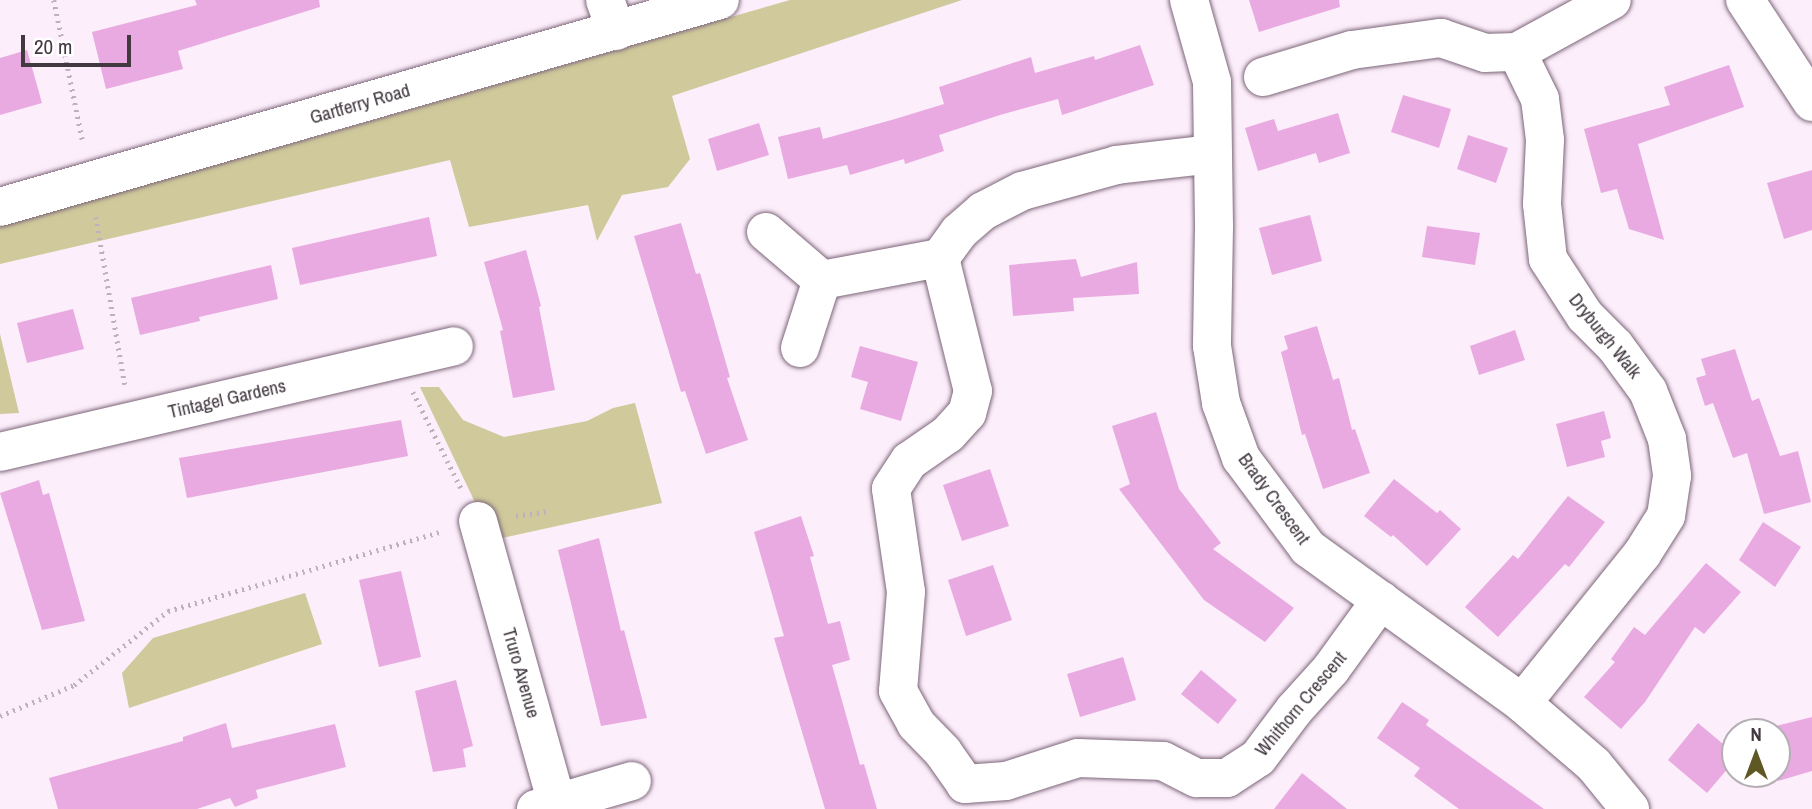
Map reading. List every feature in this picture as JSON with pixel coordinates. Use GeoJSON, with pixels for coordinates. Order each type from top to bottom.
{"type":"FeatureCollection","features":[{"type":"Feature","properties":{"kind":"street","name":"Gartferry Road"},"geometry":{"type":"LineString","coordinates":[[0,208],[610,15],[720,0]]}},
{"type":"Feature","properties":{"kind":"street","name":"Brady Crescent"},"geometry":{"type":"LineString","coordinates":[[1189,0],[1212,82],[1212,346],[1221,403],[1237,447],[1281,515],[1308,548],[1522,703],[1594,765],[1630,809]]}},
{"type":"Feature","properties":{"kind":"street"},"geometry":{"type":"LineString","coordinates":[[1263,77],[1352,50],[1441,38],[1485,53],[1517,52],[1612,0]]}},
{"type":"Feature","properties":{"kind":"street"},"geometry":{"type":"LineString","coordinates":[[1745,0],[1812,102]]}},
{"type":"Feature","properties":{"kind":"street","name":"Dryburgh Walk"},"geometry":{"type":"LineString","coordinates":[[1517,52],[1540,99],[1545,140],[1542,204],[1548,259],[1585,316],[1615,346],[1648,391],[1668,439],[1672,476],[1666,516],[1642,554],[1522,703]]}},
{"type":"Feature","properties":{"kind":"street"},"geometry":{"type":"LineString","coordinates":[[822,280],[940,258],[959,232],[983,211],[1022,191],[1117,165],[1213,155]]}},
{"type":"Feature","properties":{"kind":"street"},"geometry":{"type":"LineString","coordinates":[[766,232],[822,280]]}},
{"type":"Feature","properties":{"kind":"street","name":"Whithorn Crescent"},"geometry":{"type":"LineString","coordinates":[[940,258],[973,391],[967,413],[947,434],[909,461],[891,489],[906,592],[898,691],[916,724],[943,752],[956,796],[1078,758],[1163,761],[1197,778],[1227,778],[1258,758],[1294,710],[1331,669],[1381,600]]}},
{"type":"Feature","properties":{"kind":"street"},"geometry":{"type":"LineString","coordinates":[[800,348],[822,280]]}},
{"type":"Feature","properties":{"kind":"street","name":"Tintagel Gardens"},"geometry":{"type":"LineString","coordinates":[[0,452],[454,346]]}},
{"type":"Feature","properties":{"kind":"street","name":"Truro Avenue"},"geometry":{"type":"LineString","coordinates":[[478,521],[546,806]]}},
{"type":"Feature","properties":{"kind":"street"},"geometry":{"type":"LineString","coordinates":[[546,806],[632,781]]}},
{"type":"Feature","properties":{"kind":"path"},"geometry":{"type":"LineString","coordinates":[[54,0],[90,181],[131,421]]}},
{"type":"Feature","properties":{"kind":"path"},"geometry":{"type":"LineString","coordinates":[[397,360],[478,521]]}},
{"type":"Feature","properties":{"kind":"path"},"geometry":{"type":"LineString","coordinates":[[0,716],[74,685],[168,611],[478,521],[548,511]]}},
{"type":"Feature","properties":{"kind":"shaded area"},"geometry":{"type":"Polygon","coordinates":[[[790,0],[962,0],[672,96],[690,159],[668,187],[622,195],[597,241],[588,205],[469,227],[450,160],[0,264],[0,218],[287,145],[790,0]]]}},
{"type":"Feature","properties":{"kind":"shaded area"},"geometry":{"type":"Polygon","coordinates":[[[0,334],[19,413],[0,414],[0,334]]]}},
{"type":"Feature","properties":{"kind":"shaded area"},"geometry":{"type":"Polygon","coordinates":[[[420,387],[439,387],[463,420],[504,437],[587,421],[613,408],[635,403],[662,503],[493,540],[420,387]]]}},
{"type":"Feature","properties":{"kind":"shaded area"},"geometry":{"type":"Polygon","coordinates":[[[305,593],[322,644],[129,708],[122,673],[153,638],[305,593]]]}},
{"type":"Feature","properties":{"kind":"building"},"geometry":{"type":"Polygon","coordinates":[[[195,0],[319,0],[320,7],[178,51],[183,69],[106,89],[92,32],[197,5],[195,0]]]}},
{"type":"Feature","properties":{"kind":"building"},"geometry":{"type":"Polygon","coordinates":[[[1249,0],[1339,0],[1340,7],[1259,32],[1249,0]]]}},
{"type":"Feature","properties":{"kind":"building"},"geometry":{"type":"Polygon","coordinates":[[[1140,45],[1154,85],[1062,115],[1058,99],[1000,115],[939,135],[944,151],[905,164],[904,159],[850,175],[847,165],[788,179],[778,137],[820,127],[823,139],[944,104],[939,87],[1031,57],[1035,73],[1094,56],[1095,60],[1140,45]]]}},
{"type":"Feature","properties":{"kind":"building"},"geometry":{"type":"Polygon","coordinates":[[[27,50],[42,103],[0,115],[0,58],[27,50]]]}},
{"type":"Feature","properties":{"kind":"building"},"geometry":{"type":"Polygon","coordinates":[[[1729,65],[1744,107],[1638,144],[1664,240],[1629,229],[1617,189],[1601,193],[1584,129],[1670,105],[1664,87],[1729,65]]]}},
{"type":"Feature","properties":{"kind":"building"},"geometry":{"type":"Polygon","coordinates":[[[1403,95],[1451,109],[1439,148],[1391,132],[1403,95]]]}},
{"type":"Feature","properties":{"kind":"building"},"geometry":{"type":"Polygon","coordinates":[[[1338,113],[1350,153],[1319,163],[1316,153],[1258,171],[1245,128],[1274,119],[1278,131],[1338,113]]]}},
{"type":"Feature","properties":{"kind":"building"},"geometry":{"type":"Polygon","coordinates":[[[759,123],[769,155],[717,171],[708,139],[759,123]]]}},
{"type":"Feature","properties":{"kind":"building"},"geometry":{"type":"Polygon","coordinates":[[[1468,135],[1508,148],[1496,183],[1457,169],[1468,135]]]}},
{"type":"Feature","properties":{"kind":"building"},"geometry":{"type":"Polygon","coordinates":[[[1812,170],[1812,230],[1784,239],[1767,183],[1812,170]]]}},
{"type":"Feature","properties":{"kind":"building"},"geometry":{"type":"Polygon","coordinates":[[[1310,215],[1322,261],[1272,275],[1259,228],[1310,215]]]}},
{"type":"Feature","properties":{"kind":"building"},"geometry":{"type":"Polygon","coordinates":[[[429,217],[437,256],[300,285],[292,248],[429,217]]]}},
{"type":"Feature","properties":{"kind":"building"},"geometry":{"type":"Polygon","coordinates":[[[681,223],[696,274],[700,273],[730,377],[727,378],[748,440],[706,454],[685,391],[681,392],[634,236],[681,223]]]}},
{"type":"Feature","properties":{"kind":"building"},"geometry":{"type":"Polygon","coordinates":[[[1427,226],[1480,233],[1475,265],[1422,257],[1427,226]]]}},
{"type":"Feature","properties":{"kind":"building"},"geometry":{"type":"Polygon","coordinates":[[[526,250],[541,306],[539,307],[555,390],[513,398],[500,331],[503,330],[484,262],[526,250]]]}},
{"type":"Feature","properties":{"kind":"building"},"geometry":{"type":"Polygon","coordinates":[[[1076,259],[1081,277],[1137,262],[1139,294],[1073,298],[1074,311],[1013,316],[1009,265],[1076,259]]]}},
{"type":"Feature","properties":{"kind":"building"},"geometry":{"type":"Polygon","coordinates":[[[271,265],[278,299],[199,317],[200,321],[140,335],[131,298],[271,265]]]}},
{"type":"Feature","properties":{"kind":"building"},"geometry":{"type":"Polygon","coordinates":[[[73,309],[84,349],[27,363],[17,323],[73,309]]]}},
{"type":"Feature","properties":{"kind":"building"},"geometry":{"type":"Polygon","coordinates":[[[1317,326],[1333,380],[1339,378],[1352,430],[1355,429],[1370,473],[1323,489],[1305,434],[1302,435],[1281,352],[1288,349],[1284,336],[1317,326]]]}},
{"type":"Feature","properties":{"kind":"building"},"geometry":{"type":"Polygon","coordinates":[[[1515,330],[1525,360],[1479,375],[1470,346],[1515,330]]]}},
{"type":"Feature","properties":{"kind":"building"},"geometry":{"type":"Polygon","coordinates":[[[860,346],[918,362],[901,421],[860,409],[868,382],[851,377],[860,346]]]}},
{"type":"Feature","properties":{"kind":"building"},"geometry":{"type":"Polygon","coordinates":[[[1735,349],[1752,401],[1759,398],[1780,456],[1798,451],[1811,502],[1764,514],[1747,453],[1733,458],[1713,403],[1705,406],[1696,378],[1706,375],[1701,359],[1735,349]]]}},
{"type":"Feature","properties":{"kind":"building"},"geometry":{"type":"Polygon","coordinates":[[[1604,411],[1611,438],[1601,441],[1605,457],[1567,467],[1556,424],[1604,411]]]}},
{"type":"Feature","properties":{"kind":"building"},"geometry":{"type":"Polygon","coordinates":[[[1156,412],[1179,489],[1221,543],[1213,549],[1294,608],[1265,642],[1204,600],[1119,489],[1130,484],[1112,426],[1156,412]]]}},
{"type":"Feature","properties":{"kind":"building"},"geometry":{"type":"Polygon","coordinates":[[[401,420],[408,456],[187,498],[179,458],[401,420]]]}},
{"type":"Feature","properties":{"kind":"building"},"geometry":{"type":"Polygon","coordinates":[[[990,469],[1009,526],[962,541],[943,485],[990,469]]]}},
{"type":"Feature","properties":{"kind":"building"},"geometry":{"type":"Polygon","coordinates":[[[1394,479],[1437,513],[1440,510],[1461,529],[1427,566],[1393,535],[1391,537],[1364,516],[1394,479]]]}},
{"type":"Feature","properties":{"kind":"building"},"geometry":{"type":"Polygon","coordinates":[[[39,480],[43,495],[49,493],[85,621],[42,630],[0,493],[39,480]]]}},
{"type":"Feature","properties":{"kind":"building"},"geometry":{"type":"Polygon","coordinates":[[[1568,496],[1605,522],[1569,567],[1565,564],[1498,637],[1465,607],[1513,555],[1518,559],[1568,496]]]}},
{"type":"Feature","properties":{"kind":"building"},"geometry":{"type":"Polygon","coordinates":[[[801,516],[814,556],[810,557],[828,624],[840,621],[850,660],[832,665],[860,765],[864,764],[877,809],[825,809],[774,638],[784,636],[754,532],[801,516]]]}},
{"type":"Feature","properties":{"kind":"building"},"geometry":{"type":"Polygon","coordinates":[[[1763,522],[1801,547],[1775,587],[1739,560],[1763,522]]]}},
{"type":"Feature","properties":{"kind":"building"},"geometry":{"type":"Polygon","coordinates":[[[599,538],[621,631],[624,630],[647,718],[601,726],[558,550],[599,538]]]}},
{"type":"Feature","properties":{"kind":"building"},"geometry":{"type":"Polygon","coordinates":[[[1706,563],[1741,592],[1704,634],[1695,627],[1645,702],[1621,729],[1584,697],[1615,662],[1611,659],[1634,627],[1645,635],[1706,563]]]}},
{"type":"Feature","properties":{"kind":"building"},"geometry":{"type":"Polygon","coordinates":[[[993,565],[1012,620],[966,636],[948,580],[993,565]]]}},
{"type":"Feature","properties":{"kind":"building"},"geometry":{"type":"Polygon","coordinates":[[[401,571],[421,657],[379,667],[359,580],[401,571]]]}},
{"type":"Feature","properties":{"kind":"building"},"geometry":{"type":"Polygon","coordinates":[[[1123,657],[1136,700],[1080,717],[1067,674],[1123,657]]]}},
{"type":"Feature","properties":{"kind":"building"},"geometry":{"type":"Polygon","coordinates":[[[1201,670],[1237,700],[1218,724],[1181,694],[1201,670]]]}},
{"type":"Feature","properties":{"kind":"building"},"geometry":{"type":"Polygon","coordinates":[[[456,680],[473,746],[463,749],[466,767],[433,772],[415,691],[456,680]]]}},
{"type":"Feature","properties":{"kind":"building"},"geometry":{"type":"Polygon","coordinates":[[[1402,702],[1429,720],[1426,725],[1544,809],[1459,809],[1414,776],[1420,768],[1377,738],[1402,702]]]}},
{"type":"Feature","properties":{"kind":"building"},"geometry":{"type":"Polygon","coordinates":[[[1812,717],[1812,771],[1791,777],[1791,722],[1812,717]]]}},
{"type":"Feature","properties":{"kind":"building"},"geometry":{"type":"Polygon","coordinates":[[[226,723],[232,748],[335,724],[346,767],[256,790],[258,798],[235,807],[230,798],[197,809],[58,809],[49,778],[183,741],[183,737],[226,723]]]}},
{"type":"Feature","properties":{"kind":"building"},"geometry":{"type":"Polygon","coordinates":[[[1698,723],[1721,742],[1721,776],[1707,793],[1668,760],[1698,723]]]}},
{"type":"Feature","properties":{"kind":"building"},"geometry":{"type":"Polygon","coordinates":[[[1302,773],[1347,809],[1274,809],[1302,773]]]}}]}
